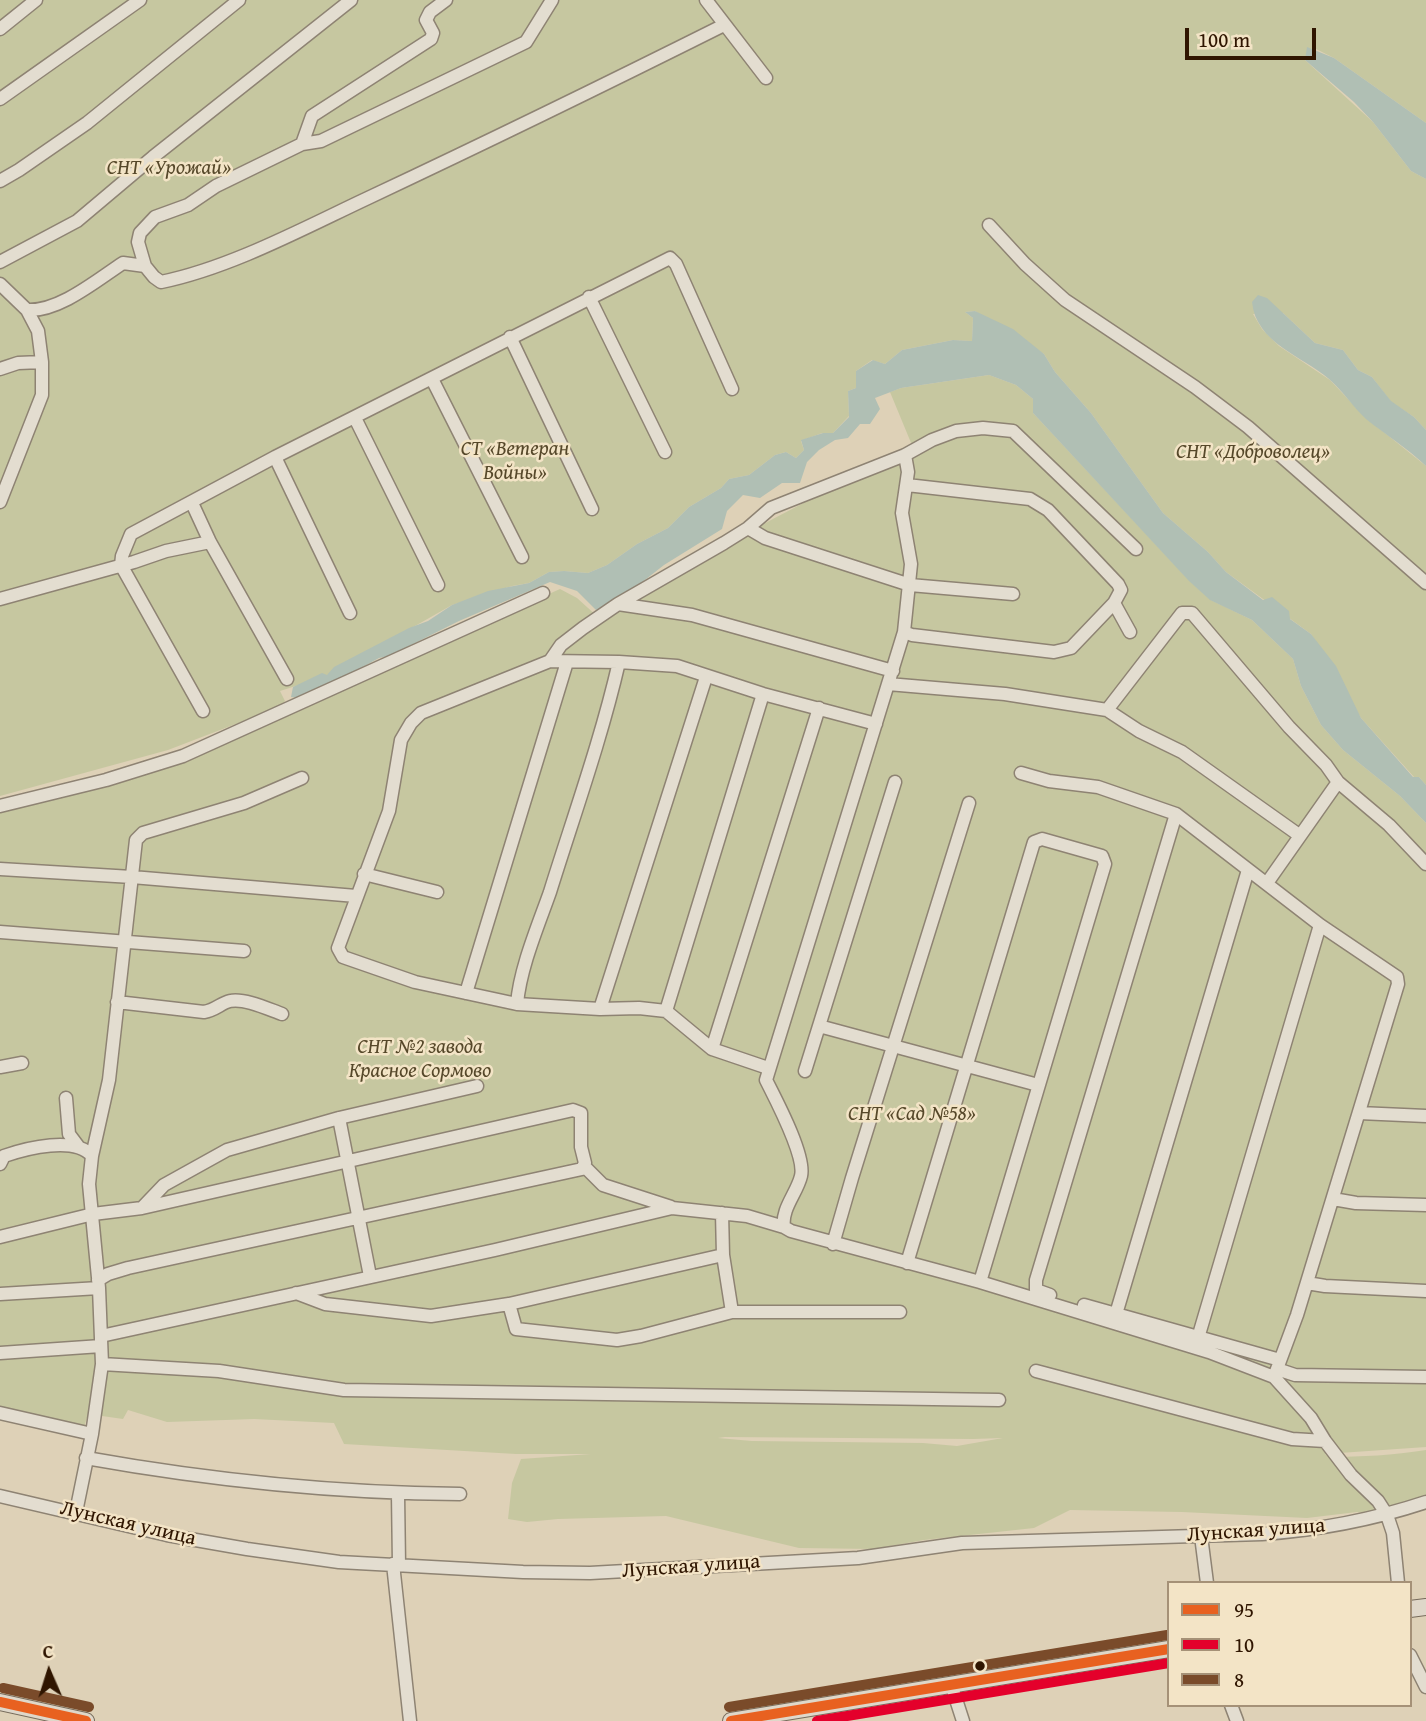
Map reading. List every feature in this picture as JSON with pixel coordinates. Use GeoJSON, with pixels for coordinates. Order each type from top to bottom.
{"type":"FeatureCollection","features":[{"type":"Feature","properties":{"kind":"main road"},"geometry":{"type":"LineString","coordinates":[[731,1721],[1167,1649]]}},
{"type":"Feature","properties":{"kind":"main road"},"geometry":{"type":"LineString","coordinates":[[0,1702],[86,1721]]}},
{"type":"Feature","properties":{"kind":"street"},"geometry":{"type":"LineString","coordinates":[[0,29],[36,0]]}},
{"type":"Feature","properties":{"kind":"street"},"geometry":{"type":"LineString","coordinates":[[0,99],[140,0]]}},
{"type":"Feature","properties":{"kind":"street"},"geometry":{"type":"LineString","coordinates":[[0,181],[87,123],[239,0]]}},
{"type":"Feature","properties":{"kind":"street"},"geometry":{"type":"LineString","coordinates":[[0,262],[77,221],[153,157],[351,0]]}},
{"type":"Feature","properties":{"kind":"street"},"geometry":{"type":"LineString","coordinates":[[302,144],[312,116],[431,39],[433,33],[426,20],[430,12],[446,0]]}},
{"type":"Feature","properties":{"kind":"street"},"geometry":{"type":"LineString","coordinates":[[552,0],[526,42],[321,141],[302,144],[216,186],[188,205],[155,217],[140,233],[138,242],[145,266],[161,282],[182,278],[272,243],[724,25]]}},
{"type":"Feature","properties":{"kind":"street"},"geometry":{"type":"LineString","coordinates":[[706,0],[766,78]]}},
{"type":"Feature","properties":{"kind":"street"},"geometry":{"type":"LineString","coordinates":[[989,225],[1025,264],[1065,300],[1195,387],[1248,427],[1426,583]]}},
{"type":"Feature","properties":{"kind":"street"},"geometry":{"type":"LineString","coordinates":[[203,711],[121,565],[122,555],[131,534],[275,457],[670,258],[676,264],[733,389]]}},
{"type":"Feature","properties":{"kind":"street"},"geometry":{"type":"LineString","coordinates":[[27,310],[42,311],[124,263],[145,266]]}},
{"type":"Feature","properties":{"kind":"street"},"geometry":{"type":"LineString","coordinates":[[0,284],[27,310],[38,331],[42,362],[42,396],[0,502]]}},
{"type":"Feature","properties":{"kind":"street"},"geometry":{"type":"LineString","coordinates":[[589,297],[665,452]]}},
{"type":"Feature","properties":{"kind":"street"},"geometry":{"type":"LineString","coordinates":[[510,337],[592,509]]}},
{"type":"Feature","properties":{"kind":"street"},"geometry":{"type":"LineString","coordinates":[[0,369],[18,363],[42,362]]}},
{"type":"Feature","properties":{"kind":"street"},"geometry":{"type":"LineString","coordinates":[[432,379],[522,557]]}},
{"type":"Feature","properties":{"kind":"street"},"geometry":{"type":"LineString","coordinates":[[355,418],[438,585]]}},
{"type":"Feature","properties":{"kind":"street"},"geometry":{"type":"LineString","coordinates":[[550,661],[561,645],[618,604],[748,528],[772,508],[905,455],[956,431],[983,428],[1013,431],[1136,549]]}},
{"type":"Feature","properties":{"kind":"street"},"geometry":{"type":"LineString","coordinates":[[784,1227],[783,1218],[802,1174],[787,1124],[766,1080],[904,632],[911,564],[902,513],[908,472],[905,455]]}},
{"type":"Feature","properties":{"kind":"street"},"geometry":{"type":"LineString","coordinates":[[275,457],[350,613]]}},
{"type":"Feature","properties":{"kind":"street"},"geometry":{"type":"LineString","coordinates":[[904,632],[1054,652],[1071,648],[1114,603],[1121,590],[1048,510],[1030,499],[907,485]]}},
{"type":"Feature","properties":{"kind":"street"},"geometry":{"type":"LineString","coordinates":[[192,503],[210,542],[287,679]]}},
{"type":"Feature","properties":{"kind":"street"},"geometry":{"type":"LineString","coordinates":[[748,528],[765,538],[910,584],[1013,594]]}},
{"type":"Feature","properties":{"kind":"street"},"geometry":{"type":"LineString","coordinates":[[0,599],[166,551],[210,542]]}},
{"type":"Feature","properties":{"kind":"street"},"geometry":{"type":"LineString","coordinates":[[0,806],[106,780],[183,755],[542,593]]}},
{"type":"Feature","properties":{"kind":"street"},"geometry":{"type":"LineString","coordinates":[[1114,603],[1130,632]]}},
{"type":"Feature","properties":{"kind":"street"},"geometry":{"type":"LineString","coordinates":[[618,604],[692,615],[893,671]]}},
{"type":"Feature","properties":{"kind":"street"},"geometry":{"type":"LineString","coordinates":[[1107,710],[1182,613],[1192,613],[1338,782],[1389,825],[1426,864]]}},
{"type":"Feature","properties":{"kind":"street"},"geometry":{"type":"LineString","coordinates":[[768,1068],[712,1049],[666,1011],[639,1007],[600,1009],[517,1004],[415,982],[342,957],[338,948],[389,811],[401,740],[421,713],[550,661],[618,662],[677,667],[763,694],[876,724]]}},
{"type":"Feature","properties":{"kind":"street"},"geometry":{"type":"LineString","coordinates":[[517,1004],[525,969],[605,720],[618,662]]}},
{"type":"Feature","properties":{"kind":"street"},"geometry":{"type":"LineString","coordinates":[[466,993],[567,663]]}},
{"type":"Feature","properties":{"kind":"street"},"geometry":{"type":"LineString","coordinates":[[600,1009],[706,677]]}},
{"type":"Feature","properties":{"kind":"street"},"geometry":{"type":"LineString","coordinates":[[888,684],[1005,694],[1107,710],[1139,731],[1182,752],[1299,835]]}},
{"type":"Feature","properties":{"kind":"street"},"geometry":{"type":"LineString","coordinates":[[666,1011],[763,694]]}},
{"type":"Feature","properties":{"kind":"street"},"geometry":{"type":"LineString","coordinates":[[712,1049],[819,708]]}},
{"type":"Feature","properties":{"kind":"street"},"geometry":{"type":"LineString","coordinates":[[1021,773],[1049,782],[1098,787],[1176,814],[1320,925],[1397,977],[1398,984],[1333,1199],[1277,1369]]}},
{"type":"Feature","properties":{"kind":"street"},"geometry":{"type":"LineString","coordinates":[[76,1512],[92,1434],[102,1364],[99,1284],[89,1184],[92,1156],[109,1080],[136,840],[143,833],[244,803],[302,778]]}},
{"type":"Feature","properties":{"kind":"street"},"geometry":{"type":"LineString","coordinates":[[805,1071],[895,782]]}},
{"type":"Feature","properties":{"kind":"street"},"geometry":{"type":"LineString","coordinates":[[1267,883],[1338,782]]}},
{"type":"Feature","properties":{"kind":"street"},"geometry":{"type":"LineString","coordinates":[[833,1244],[969,803]]}},
{"type":"Feature","properties":{"kind":"street"},"geometry":{"type":"LineString","coordinates":[[1176,814],[1036,1280],[1036,1290],[1198,1338],[1277,1369],[1325,1441],[1387,1515],[1393,1533],[1398,1581]]}},
{"type":"Feature","properties":{"kind":"street"},"geometry":{"type":"LineString","coordinates":[[907,1263],[1034,842],[1042,839],[1102,856],[1105,864],[980,1282]]}},
{"type":"Feature","properties":{"kind":"street"},"geometry":{"type":"LineString","coordinates":[[0,869],[356,896]]}},
{"type":"Feature","properties":{"kind":"street"},"geometry":{"type":"LineString","coordinates":[[1116,1314],[1248,870]]}},
{"type":"Feature","properties":{"kind":"street"},"geometry":{"type":"LineString","coordinates":[[364,874],[437,892]]}},
{"type":"Feature","properties":{"kind":"street"},"geometry":{"type":"LineString","coordinates":[[1198,1338],[1320,925]]}},
{"type":"Feature","properties":{"kind":"street"},"geometry":{"type":"LineString","coordinates":[[0,932],[244,951]]}},
{"type":"Feature","properties":{"kind":"street"},"geometry":{"type":"LineString","coordinates":[[117,1002],[204,1012],[215,1011],[230,1001],[241,1001],[282,1014]]}},
{"type":"Feature","properties":{"kind":"street"},"geometry":{"type":"LineString","coordinates":[[819,1026],[1038,1085]]}},
{"type":"Feature","properties":{"kind":"street"},"geometry":{"type":"LineString","coordinates":[[0,1067],[22,1063]]}},
{"type":"Feature","properties":{"kind":"street"},"geometry":{"type":"LineString","coordinates":[[142,1208],[164,1185],[227,1150],[339,1118],[477,1086]]}},
{"type":"Feature","properties":{"kind":"street"},"geometry":{"type":"LineString","coordinates":[[66,1098],[69,1134],[78,1146]]}},
{"type":"Feature","properties":{"kind":"street"},"geometry":{"type":"LineString","coordinates":[[0,1237],[93,1214],[142,1208],[578,1110],[582,1116],[580,1137],[584,1166],[603,1185],[620,1192],[672,1208],[747,1216],[833,1244],[980,1282],[1209,1352],[1295,1374],[1426,1377]]}},
{"type":"Feature","properties":{"kind":"street"},"geometry":{"type":"LineString","coordinates":[[1359,1113],[1426,1116]]}},
{"type":"Feature","properties":{"kind":"street"},"geometry":{"type":"LineString","coordinates":[[339,1118],[370,1276]]}},
{"type":"Feature","properties":{"kind":"street"},"geometry":{"type":"LineString","coordinates":[[0,1164],[4,1156],[22,1150],[78,1146],[86,1149],[92,1156]]}},
{"type":"Feature","properties":{"kind":"street"},"geometry":{"type":"LineString","coordinates":[[0,1294],[99,1284],[108,1273],[128,1268],[582,1169],[584,1166]]}},
{"type":"Feature","properties":{"kind":"street"},"geometry":{"type":"LineString","coordinates":[[1333,1199],[1356,1203],[1426,1205]]}},
{"type":"Feature","properties":{"kind":"street"},"geometry":{"type":"LineString","coordinates":[[0,1353],[101,1341],[295,1292],[495,1250],[672,1208]]}},
{"type":"Feature","properties":{"kind":"street"},"geometry":{"type":"LineString","coordinates":[[722,1213],[723,1255],[732,1312]]}},
{"type":"Feature","properties":{"kind":"street"},"geometry":{"type":"LineString","coordinates":[[295,1292],[325,1304],[431,1316],[509,1304],[723,1255]]}},
{"type":"Feature","properties":{"kind":"street"},"geometry":{"type":"LineString","coordinates":[[1307,1283],[1426,1291]]}},
{"type":"Feature","properties":{"kind":"street"},"geometry":{"type":"LineString","coordinates":[[509,1304],[516,1329],[617,1340],[732,1312],[900,1312]]}},
{"type":"Feature","properties":{"kind":"street"},"geometry":{"type":"LineString","coordinates":[[102,1364],[219,1371],[344,1390],[999,1400]]}},
{"type":"Feature","properties":{"kind":"street"},"geometry":{"type":"LineString","coordinates":[[1036,1371],[1292,1439],[1325,1441]]}},
{"type":"Feature","properties":{"kind":"street"},"geometry":{"type":"LineString","coordinates":[[0,1413],[92,1434]]}},
{"type":"Feature","properties":{"kind":"street"},"geometry":{"type":"LineString","coordinates":[[86,1458],[164,1472],[398,1494],[460,1494]]}},
{"type":"Feature","properties":{"kind":"street"},"geometry":{"type":"LineString","coordinates":[[398,1494],[396,1564],[410,1721]]}},
{"type":"Feature","properties":{"kind":"street","name":"Лунская улица"},"geometry":{"type":"LineString","coordinates":[[0,1496],[167,1535],[340,1562],[590,1573],[858,1558],[962,1543],[1311,1530],[1387,1515],[1426,1502]]}},
{"type":"Feature","properties":{"kind":"street"},"geometry":{"type":"LineString","coordinates":[[1200,1536],[1207,1581]]}},
{"type":"Feature","properties":{"kind":"street"},"geometry":{"type":"LineString","coordinates":[[1412,1659],[1426,1687]]}},
{"type":"Feature","properties":{"kind":"street"},"geometry":{"type":"LineString","coordinates":[[951,1684],[963,1721]]}},
{"type":"Feature","properties":{"kind":"green space"},"geometry":{"type":"Polygon","coordinates":[[[0,0],[1426,0],[1426,123],[1334,58],[1316,49],[1305,60],[1373,122],[1411,171],[1426,179],[1426,430],[1414,417],[1391,402],[1372,377],[1358,370],[1343,350],[1315,343],[1283,313],[1253,314],[1262,329],[1279,346],[1330,380],[1365,417],[1426,466],[1426,785],[1419,777],[1414,777],[1361,718],[1311,634],[1226,572],[1208,552],[1163,513],[1091,413],[1055,372],[1044,354],[975,311],[965,312],[973,318],[972,341],[953,340],[902,350],[885,364],[872,360],[856,371],[856,388],[848,391],[849,416],[833,433],[822,433],[801,441],[804,450],[796,458],[786,452],[775,455],[749,475],[729,479],[721,488],[689,507],[668,528],[637,544],[607,565],[588,573],[549,572],[529,583],[452,605],[327,676],[280,691],[285,701],[280,707],[168,750],[0,796],[0,0]]]}},
{"type":"Feature","properties":{"kind":"green space","name":"СНТ №2 завода Красное Сормово"},"geometry":{"type":"Polygon","coordinates":[[[989,375],[1016,385],[1033,399],[1033,413],[1189,580],[1211,600],[1252,620],[1293,659],[1301,686],[1321,725],[1343,750],[1400,796],[1426,823],[1426,1447],[1325,1454],[1329,1457],[1353,1457],[1426,1450],[1426,1496],[1363,1513],[1307,1518],[1070,1510],[1034,1528],[924,1540],[873,1549],[799,1548],[666,1516],[527,1522],[508,1519],[512,1483],[521,1459],[591,1454],[516,1454],[344,1444],[334,1423],[254,1419],[167,1422],[128,1410],[123,1419],[88,1414],[82,1434],[0,1415],[0,812],[172,763],[560,589],[577,598],[598,617],[793,508],[914,450],[890,392],[989,375]],[[718,1438],[957,1446],[1003,1438],[718,1438]]]}},
{"type":"Feature","properties":{"kind":"shaded area"},"geometry":{"type":"Polygon","coordinates":[[[1307,47],[1334,58],[1426,123],[1426,179],[1411,171],[1354,102],[1305,60],[1307,47]]]}},
{"type":"Feature","properties":{"kind":"shaded area"},"geometry":{"type":"Polygon","coordinates":[[[1258,295],[1267,298],[1315,343],[1343,350],[1358,370],[1372,377],[1391,401],[1414,417],[1426,430],[1426,466],[1366,419],[1329,379],[1271,338],[1255,316],[1252,302],[1258,295]]]}},
{"type":"Feature","properties":{"kind":"shaded area"},"geometry":{"type":"Polygon","coordinates":[[[975,311],[1013,329],[1044,354],[1055,372],[1091,413],[1163,513],[1208,552],[1226,572],[1263,600],[1272,597],[1289,611],[1290,619],[1311,634],[1336,666],[1361,718],[1413,777],[1419,777],[1426,785],[1426,823],[1400,796],[1343,750],[1321,725],[1301,686],[1293,659],[1252,620],[1210,600],[1189,581],[1033,413],[1033,399],[1016,385],[989,375],[901,388],[875,398],[880,409],[870,424],[860,424],[848,438],[835,440],[819,450],[807,462],[800,483],[782,483],[760,498],[743,495],[727,511],[722,529],[664,565],[627,594],[596,610],[577,591],[550,582],[459,621],[389,656],[379,658],[305,699],[291,697],[293,687],[322,673],[327,675],[334,667],[428,621],[452,605],[488,591],[529,583],[549,572],[588,573],[607,565],[637,544],[668,528],[689,507],[721,488],[729,479],[749,475],[775,455],[786,452],[796,458],[804,450],[801,440],[823,433],[833,433],[849,417],[848,391],[856,388],[856,371],[873,360],[885,364],[902,350],[953,340],[972,341],[973,318],[965,312],[975,311]]]}},
{"type":"Feature","properties":{"kind":"transit line","name":"8"},"geometry":{"type":"LineString","coordinates":[[729,1707],[1167,1635]]}},
{"type":"Feature","properties":{"kind":"transit line","name":"95"},"geometry":{"type":"LineString","coordinates":[[731,1721],[1167,1649]]}},
{"type":"Feature","properties":{"kind":"transit line","name":"10"},"geometry":{"type":"LineString","coordinates":[[817,1721],[1167,1663]]}},
{"type":"Feature","properties":{"kind":"transit line","name":"8"},"geometry":{"type":"LineString","coordinates":[[3,1688],[89,1707]]}},
{"type":"Feature","properties":{"kind":"transit line","name":"95"},"geometry":{"type":"LineString","coordinates":[[0,1702],[86,1721]]}},
{"type":"Feature","properties":{"kind":"park label","name":"СНТ «Урожай»"},"geometry":{"type":"Point","coordinates":[169,169]}},
{"type":"Feature","properties":{"kind":"park label","name":"СНТ «Доброволец»"},"geometry":{"type":"Point","coordinates":[1253,453]}},
{"type":"Feature","properties":{"kind":"park label","name":"СТ «Ветеран Войны»"},"geometry":{"type":"Point","coordinates":[515,462]}},
{"type":"Feature","properties":{"kind":"park label","name":"СНТ «Сад №58»"},"geometry":{"type":"Point","coordinates":[912,1115]}}]}
